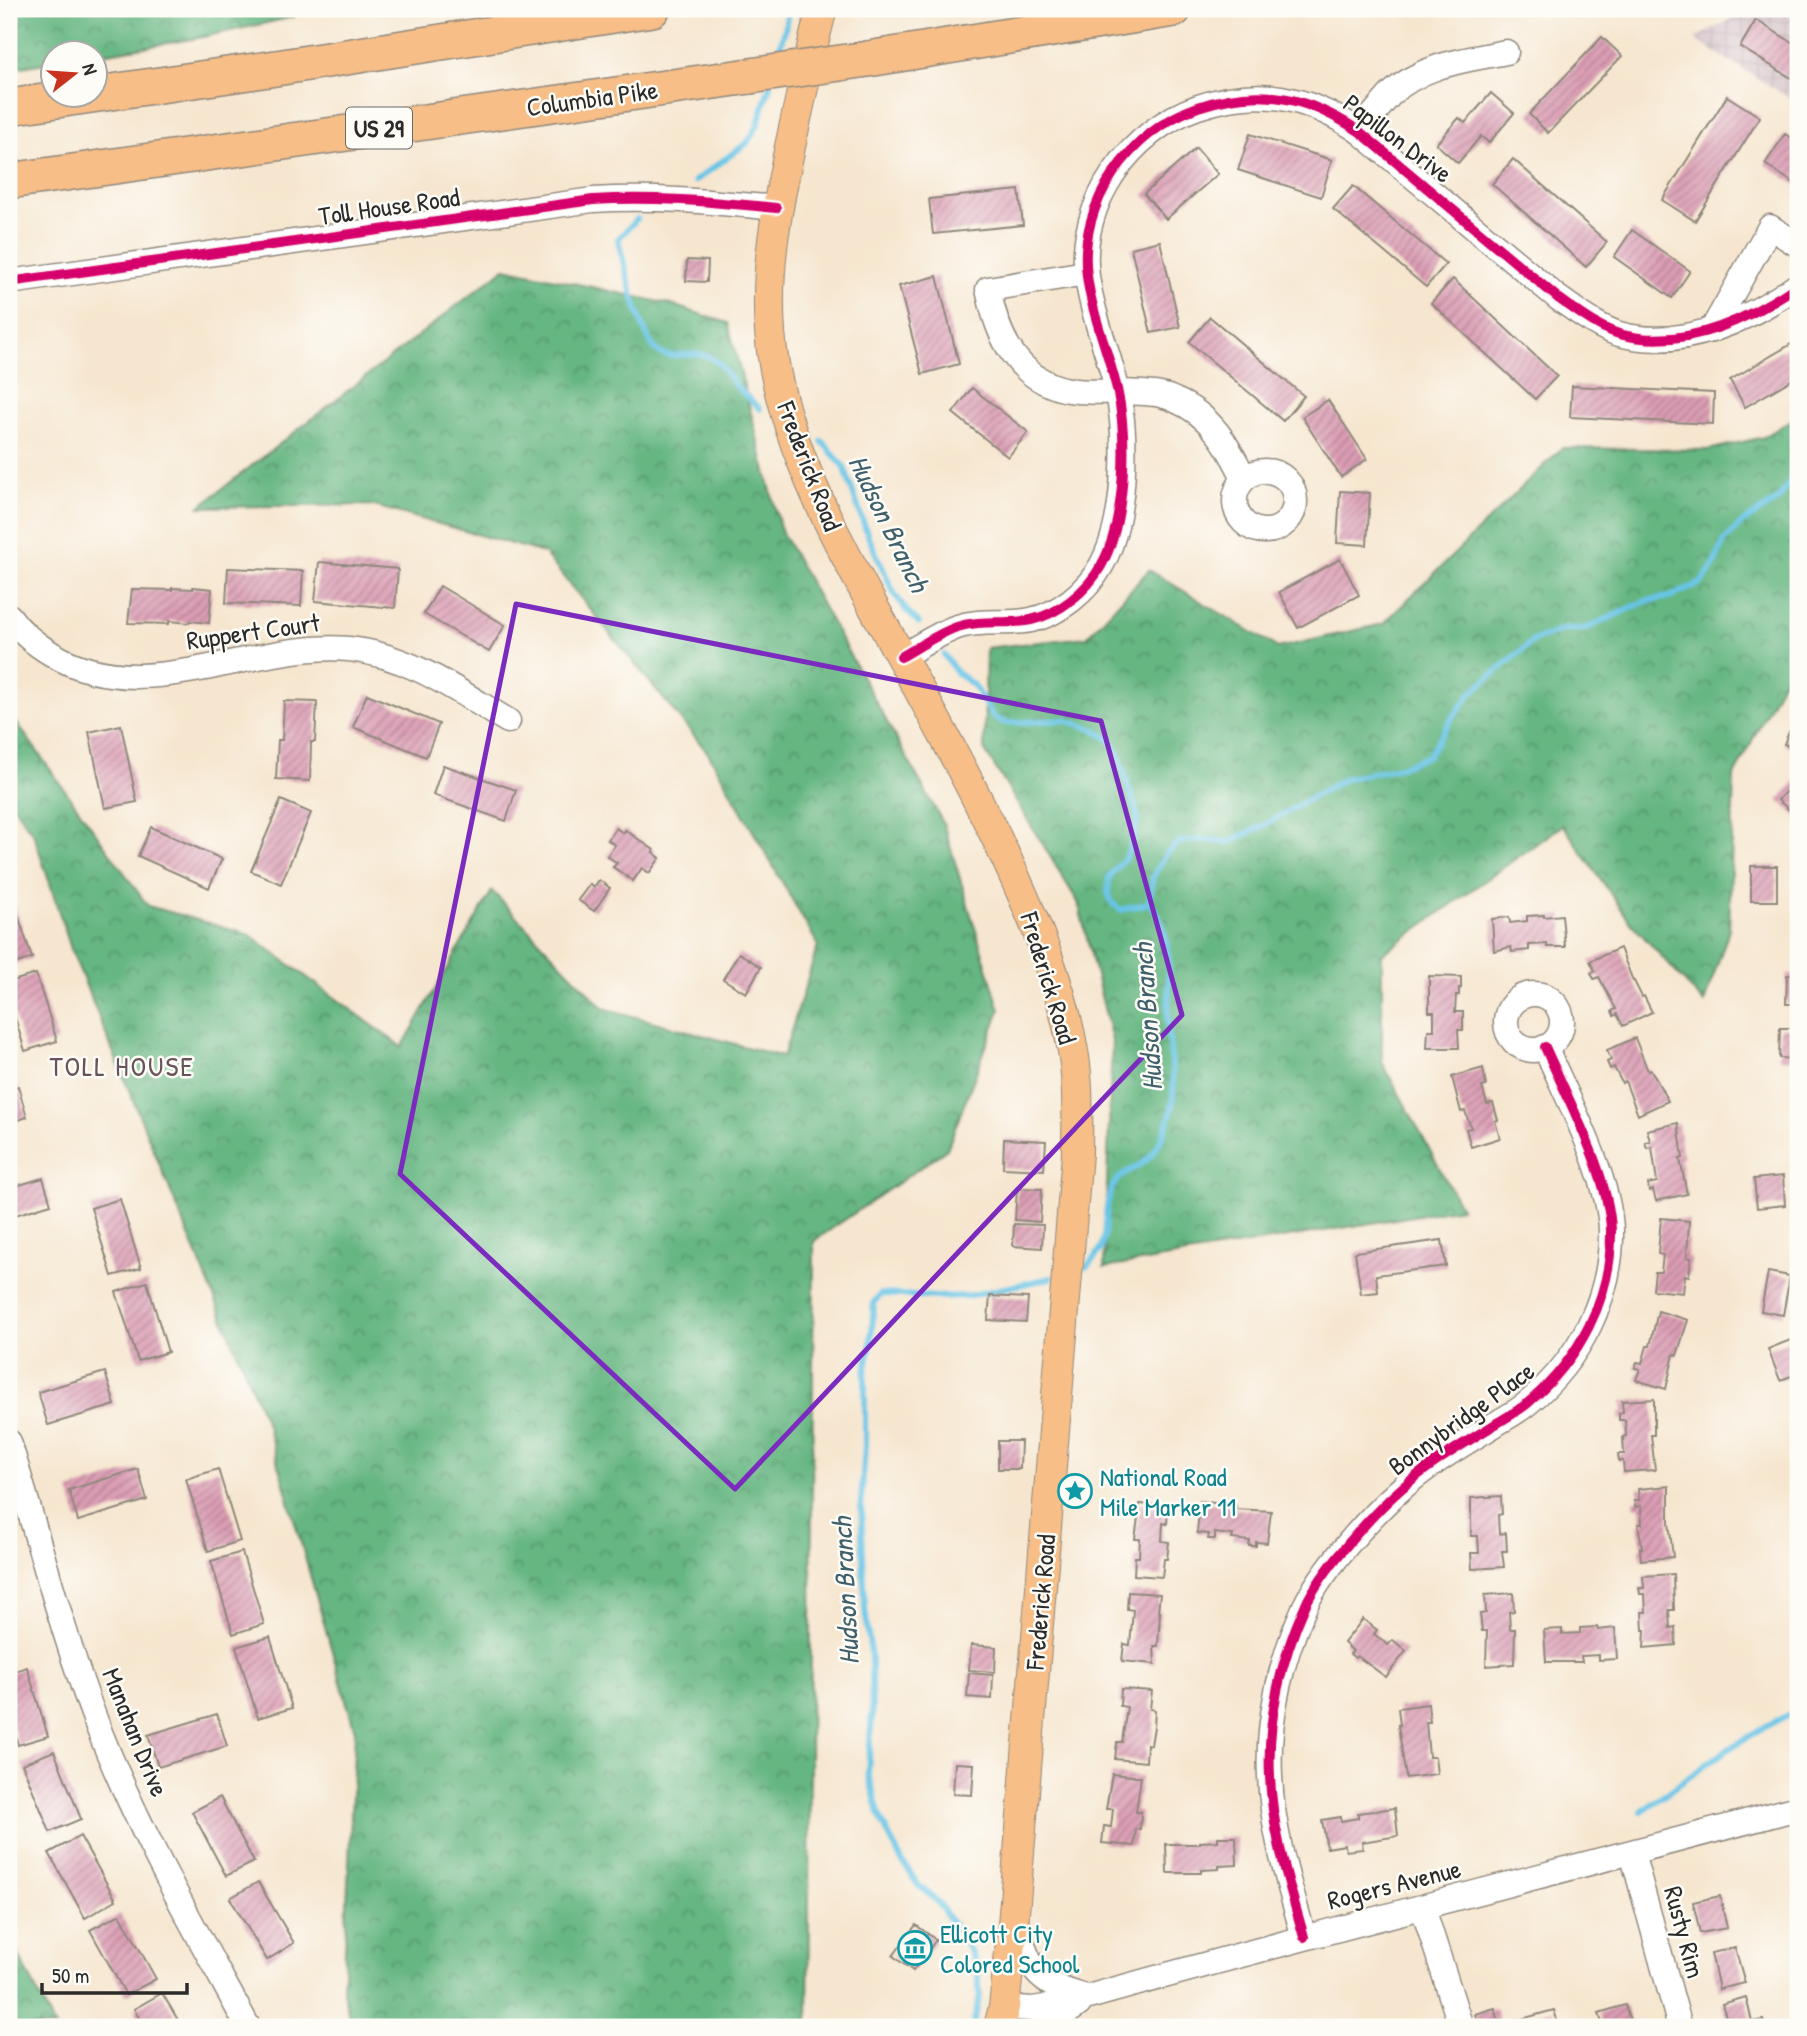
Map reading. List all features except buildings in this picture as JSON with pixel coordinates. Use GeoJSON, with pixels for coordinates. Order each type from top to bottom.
{"type":"FeatureCollection","features":[{"type":"Feature","properties":{"kind":"highway"},"geometry":{"type":"LineString","coordinates":[[9,107],[652,9]]}},
{"type":"Feature","properties":{"kind":"highway","name":"Columbia Pike"},"geometry":{"type":"LineString","coordinates":[[9,181],[868,59],[1174,10]]}},
{"type":"Feature","properties":{"kind":"main road","name":"Frederick Road"},"geometry":{"type":"LineString","coordinates":[[821,9],[776,208],[769,269],[769,316],[774,364],[787,415],[814,487],[849,564],[981,805],[1022,892],[1051,966],[1074,1058],[1077,1154],[1013,1913],[1001,2017]]}},
{"type":"Feature","properties":{"kind":"street"},"geometry":{"type":"LineString","coordinates":[[1359,131],[1393,93],[1419,74],[1448,63],[1506,52]]}},
{"type":"Feature","properties":{"kind":"street","name":"Papillon Drive"},"geometry":{"type":"LineString","coordinates":[[901,657],[957,627],[979,622],[1031,620],[1054,610],[1075,597],[1102,565],[1115,527],[1120,496],[1122,435],[1118,392],[1086,273],[1090,231],[1107,183],[1123,159],[1142,139],[1183,112],[1210,103],[1244,97],[1272,97],[1301,101],[1331,112],[1359,131],[1558,298],[1591,321],[1619,333],[1678,337],[1712,330],[1746,317],[1798,285]]}},
{"type":"Feature","properties":{"kind":"street","name":"Toll House Road"},"geometry":{"type":"LineString","coordinates":[[9,282],[593,201],[638,197],[678,198],[776,208]]}},
{"type":"Feature","properties":{"kind":"street"},"geometry":{"type":"LineString","coordinates":[[1712,330],[1770,227],[1798,245]]}},
{"type":"Feature","properties":{"kind":"street"},"geometry":{"type":"LineString","coordinates":[[1086,273],[988,289],[995,323],[1009,348],[1029,373],[1055,387],[1081,391],[1151,393],[1174,399],[1193,409],[1211,423],[1230,450],[1244,478]]}},
{"type":"Feature","properties":{"kind":"street","name":"Ruppert Court"},"geometry":{"type":"LineString","coordinates":[[9,616],[24,634],[60,659],[88,671],[116,676],[154,676],[312,649],[349,649],[382,655],[418,667],[508,721]]}},
{"type":"Feature","properties":{"kind":"street","name":"Bonnybridge Place"},"geometry":{"type":"LineString","coordinates":[[1304,1937],[1283,1862],[1274,1817],[1270,1776],[1271,1723],[1284,1662],[1305,1605],[1335,1560],[1368,1520],[1402,1488],[1438,1460],[1528,1404],[1564,1368],[1585,1337],[1600,1299],[1608,1267],[1611,1230],[1604,1194],[1589,1148],[1545,1047]]}},
{"type":"Feature","properties":{"kind":"street","name":"Manahan Drive"},"geometry":{"type":"LineString","coordinates":[[9,1442],[70,1646],[127,1797],[169,1882],[248,2027]]}},
{"type":"Feature","properties":{"kind":"street","name":"Rogers Avenue"},"geometry":{"type":"LineString","coordinates":[[1001,2017],[1060,2005],[1304,1937],[1798,1808]]}},
{"type":"Feature","properties":{"kind":"street","name":"Rusty Rim"},"geometry":{"type":"LineString","coordinates":[[1632,1853],[1680,2027]]}},
{"type":"Feature","properties":{"kind":"street"},"geometry":{"type":"LineString","coordinates":[[1423,1908],[1461,2027]]}},
{"type":"Feature","properties":{"kind":"street"},"geometry":{"type":"LineString","coordinates":[[1013,1913],[1026,1958],[1036,1972],[1046,1983],[1062,1991],[1088,1997]]}},
{"type":"Feature","properties":{"kind":"street"},"geometry":{"type":"LineString","coordinates":[[1047,2027],[1088,1997]]}},
{"type":"Feature","properties":{"kind":"highlighted area"},"geometry":{"type":"Polygon","coordinates":[[[516,604],[1101,721],[1182,1015],[735,1489],[400,1174],[516,604]]]}},
{"type":"Feature","properties":{"kind":"shaded area"},"geometry":{"type":"Polygon","coordinates":[[[1751,9],[1798,9],[1798,103],[1694,39],[1751,9]]]}},
{"type":"Feature","properties":{"kind":"green space"},"geometry":{"type":"Polygon","coordinates":[[[9,9],[297,9],[294,17],[198,38],[108,53],[108,38],[38,38],[38,64],[9,69],[9,9]]]}},
{"type":"Feature","properties":{"kind":"green space"},"geometry":{"type":"Polygon","coordinates":[[[505,268],[669,304],[728,323],[781,531],[943,823],[1000,1010],[947,1149],[814,1241],[808,2027],[352,2027],[343,1992],[355,1731],[267,1425],[72,952],[34,835],[9,800],[9,712],[148,906],[248,934],[402,1047],[492,891],[603,1008],[783,1057],[818,945],[709,754],[544,553],[371,505],[199,507],[505,268]]]}},
{"type":"Feature","properties":{"kind":"green space"},"geometry":{"type":"Polygon","coordinates":[[[1798,416],[1798,651],[1734,776],[1729,930],[1704,1003],[1631,923],[1563,825],[1382,954],[1382,1062],[1461,1208],[1104,1268],[1112,1040],[1078,902],[984,749],[986,648],[1087,637],[1149,570],[1278,648],[1383,624],[1562,448],[1708,450],[1764,437],[1798,416]]]}},
{"type":"Feature","properties":{"kind":"green space"},"geometry":{"type":"Polygon","coordinates":[[[9,1936],[55,2027],[9,2027],[9,1936]]]}},
{"type":"Feature","properties":{"kind":"waterway","name":"Hudson Branch"},"geometry":{"type":"LineString","coordinates":[[776,61],[788,9]]}},
{"type":"Feature","properties":{"kind":"waterway","name":"Hudson Branch"},"geometry":{"type":"LineString","coordinates":[[695,181],[747,143],[757,127],[770,85]]}},
{"type":"Feature","properties":{"kind":"waterway","name":"Hudson Branch"},"geometry":{"type":"LineString","coordinates":[[637,219],[618,239],[635,302],[650,342],[656,350],[667,355],[694,354],[712,358],[760,409]]}},
{"type":"Feature","properties":{"kind":"waterway","name":"Hudson Branch"},"geometry":{"type":"LineString","coordinates":[[822,441],[844,467],[868,536],[894,593],[919,623]]}},
{"type":"Feature","properties":{"kind":"waterway"},"geometry":{"type":"LineString","coordinates":[[1149,903],[1153,876],[1166,854],[1179,842],[1229,842],[1261,827],[1344,779],[1400,767],[1428,756],[1473,691],[1533,641],[1564,629],[1585,629],[1646,601],[1670,597],[1701,583],[1714,565],[1724,541],[1742,523],[1778,500],[1798,468]]}},
{"type":"Feature","properties":{"kind":"waterway","name":"Hudson Branch"},"geometry":{"type":"LineString","coordinates":[[944,655],[957,673],[973,685],[994,718],[1006,723],[1065,720],[1093,729],[1111,741],[1118,753],[1138,817],[1126,857],[1109,877],[1108,892],[1112,903],[1121,910],[1149,903],[1163,926],[1169,976],[1168,1021],[1173,1099],[1167,1125],[1154,1151],[1149,1158],[1115,1183],[1108,1199],[1103,1243],[1086,1267]]}},
{"type":"Feature","properties":{"kind":"waterway","name":"Hudson Branch"},"geometry":{"type":"LineString","coordinates":[[973,2027],[980,1994],[977,1968],[967,1945],[937,1901],[918,1885],[899,1856],[880,1817],[868,1773],[872,1713],[871,1657],[865,1608],[861,1501],[865,1448],[865,1374],[871,1343],[874,1302],[881,1294],[967,1296],[1051,1278]]}},
{"type":"Feature","properties":{"kind":"waterway"},"geometry":{"type":"LineString","coordinates":[[1642,1811],[1737,1744],[1798,1711]]}},
{"type":"Feature","properties":{"kind":"cycle path"},"geometry":{"type":"LineString","coordinates":[[901,657],[957,627],[975,623],[1031,620],[1052,613],[1080,592],[1101,566],[1116,527],[1120,503],[1123,431],[1117,389],[1087,276],[1086,249],[1091,222],[1100,197],[1131,151],[1151,133],[1198,107],[1241,97],[1262,96],[1301,102],[1339,119],[1359,131],[1558,298],[1595,323],[1619,334],[1667,338],[1714,329],[1758,310],[1798,285]]}},
{"type":"Feature","properties":{"kind":"cycle path"},"geometry":{"type":"LineString","coordinates":[[9,282],[593,200],[662,199],[776,208]]}},
{"type":"Feature","properties":{"kind":"cycle path"},"geometry":{"type":"LineString","coordinates":[[1304,1937],[1278,1837],[1271,1797],[1270,1755],[1277,1690],[1289,1647],[1305,1606],[1323,1576],[1348,1544],[1402,1488],[1446,1455],[1521,1408],[1547,1385],[1563,1367],[1589,1326],[1606,1280],[1611,1231],[1603,1187],[1586,1138],[1545,1047]]}},
{"type":"Feature","properties":{"kind":"place","name":"National Road Mile Marker 11"},"geometry":{"type":"Point","coordinates":[1075,1491]}},
{"type":"Feature","properties":{"kind":"place","name":"Ellicott City Colored School"},"geometry":{"type":"Point","coordinates":[915,1948]}},
{"type":"Feature","properties":{"kind":"district","name":"TOLL HOUSE"},"geometry":{"type":"Point","coordinates":[122,1066]}}]}
